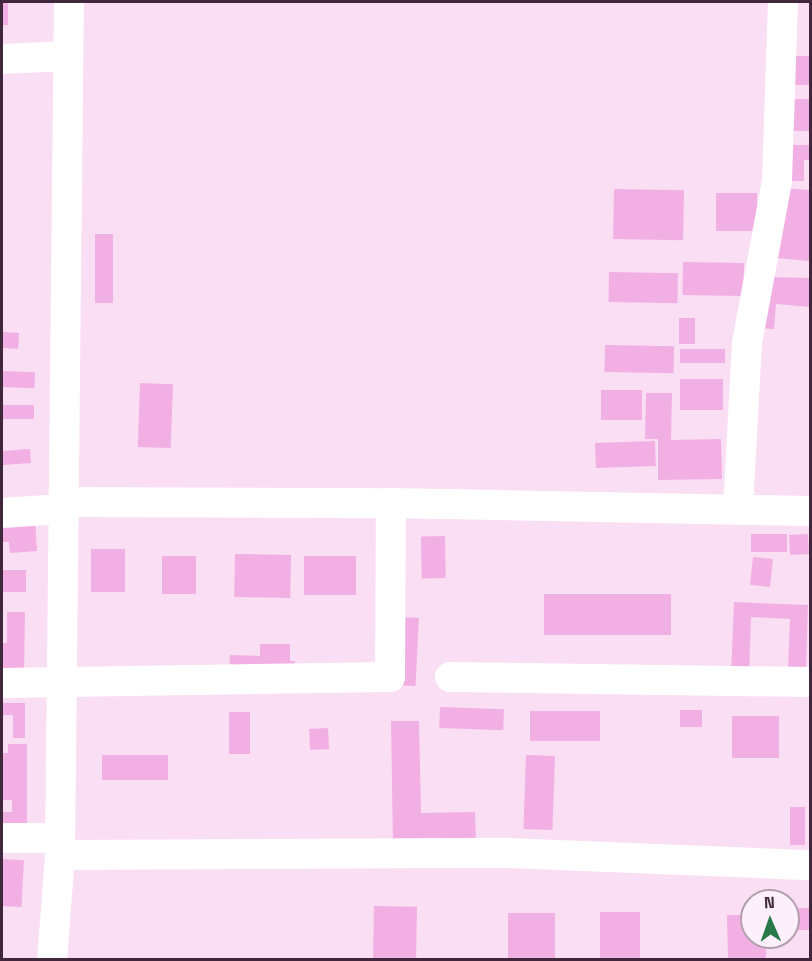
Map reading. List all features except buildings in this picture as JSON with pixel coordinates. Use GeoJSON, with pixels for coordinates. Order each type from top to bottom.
{"type":"FeatureCollection","features":[{"type":"Feature","properties":{"kind":"street"},"geometry":{"type":"LineString","coordinates":[[52,960],[60,846],[63,683],[62,505],[69,2]]}},
{"type":"Feature","properties":{"kind":"street"},"geometry":{"type":"LineString","coordinates":[[738,509],[747,343],[777,181],[783,2]]}},
{"type":"Feature","properties":{"kind":"street"},"geometry":{"type":"LineString","coordinates":[[2,59],[68,56]]}},
{"type":"Feature","properties":{"kind":"street"},"geometry":{"type":"LineString","coordinates":[[2,683],[390,677],[391,503]]}},
{"type":"Feature","properties":{"kind":"street"},"geometry":{"type":"LineString","coordinates":[[2,513],[62,505],[391,503],[810,511]]}},
{"type":"Feature","properties":{"kind":"street"},"geometry":{"type":"LineString","coordinates":[[450,677],[810,682]]}},
{"type":"Feature","properties":{"kind":"street"},"geometry":{"type":"LineString","coordinates":[[2,838],[60,846],[507,853],[810,865]]}}]}
